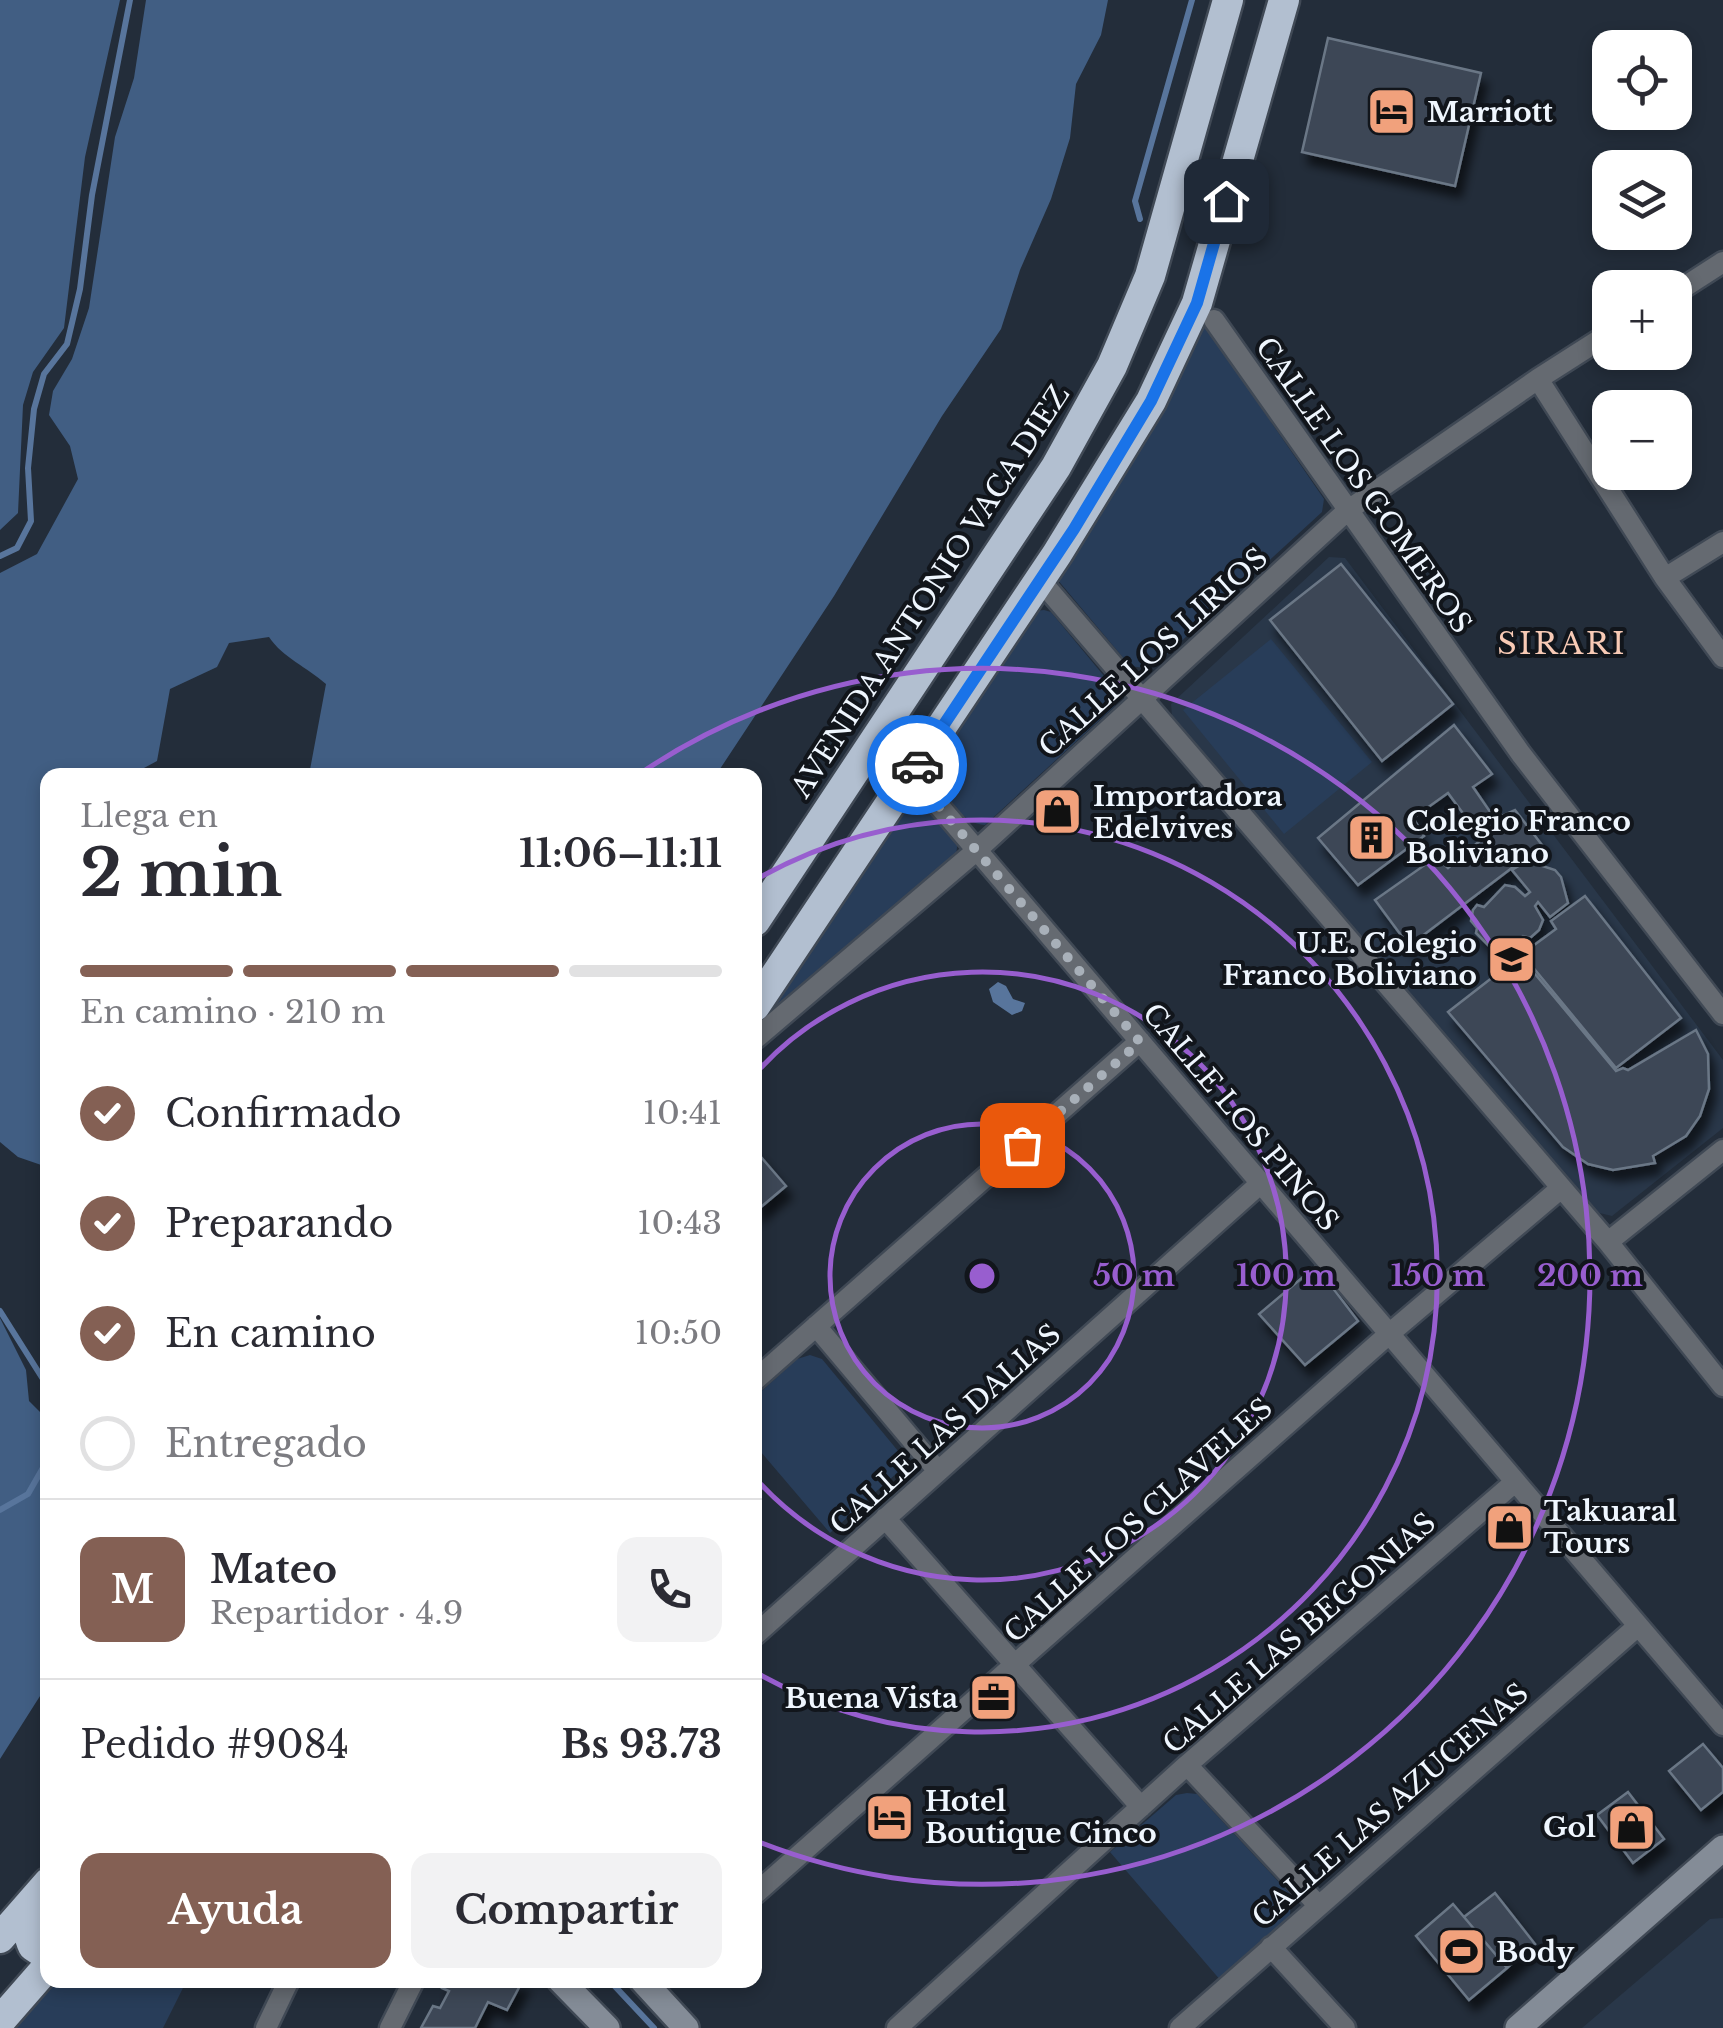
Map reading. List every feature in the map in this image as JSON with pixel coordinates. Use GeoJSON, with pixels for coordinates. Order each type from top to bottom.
{"type":"FeatureCollection","features":[{"type":"Feature","properties":{"kind":"highway","name":"AVENIDA ANTONIO VACA DIEZ"},"geometry":{"type":"LineString","coordinates":[[762,910],[1056,467],[1112,366],[1150,276],[1228,0]]}},
{"type":"Feature","properties":{"kind":"highway"},"geometry":{"type":"LineString","coordinates":[[762,996],[1040,580],[1151,401],[1197,303],[1284,0]]}},
{"type":"Feature","properties":{"kind":"highway"},"geometry":{"type":"LineString","coordinates":[[0,1938],[40,1892]]}},
{"type":"Feature","properties":{"kind":"highway"},"geometry":{"type":"LineString","coordinates":[[40,1911],[29,1931],[33,1946],[40,1951]]}},
{"type":"Feature","properties":{"kind":"highway"},"geometry":{"type":"LineString","coordinates":[[0,2021],[40,1975]]}},
{"type":"Feature","properties":{"kind":"street"},"geometry":{"type":"LineString","coordinates":[[1692,281],[1723,262]]}},
{"type":"Feature","properties":{"kind":"street","name":"CALLE LOS GOMEROS"},"geometry":{"type":"LineString","coordinates":[[1214,320],[1520,754],[1714,986],[1723,1014]]}},
{"type":"Feature","properties":{"kind":"street","name":"CALLE LOS LIRIOS"},"geometry":{"type":"LineString","coordinates":[[762,1033],[976,850],[1347,512],[1592,345]]}},
{"type":"Feature","properties":{"kind":"street"},"geometry":{"type":"LineString","coordinates":[[1538,379],[1665,578],[1723,657]]}},
{"type":"Feature","properties":{"kind":"street"},"geometry":{"type":"LineString","coordinates":[[1665,578],[1723,542]]}},
{"type":"Feature","properties":{"kind":"street"},"geometry":{"type":"LineString","coordinates":[[1040,580],[1608,1242],[1723,1386]]}},
{"type":"Feature","properties":{"kind":"street","name":"CALLE LOS PINOS"},"geometry":{"type":"LineString","coordinates":[[911,774],[1723,1726]]}},
{"type":"Feature","properties":{"kind":"street"},"geometry":{"type":"LineString","coordinates":[[762,1365],[816,1326],[1140,1042]]}},
{"type":"Feature","properties":{"kind":"street"},"geometry":{"type":"LineString","coordinates":[[1608,1242],[1723,1150]]}},
{"type":"Feature","properties":{"kind":"street","name":"CALLE LAS DALIAS"},"geometry":{"type":"LineString","coordinates":[[762,1629],[1260,1184]]}},
{"type":"Feature","properties":{"kind":"street","name":"CALLE LOS CLAVELES"},"geometry":{"type":"LineString","coordinates":[[762,1888],[1389,1334],[1560,1189]]}},
{"type":"Feature","properties":{"kind":"street"},"geometry":{"type":"LineString","coordinates":[[816,1326],[938,1471]]}},
{"type":"Feature","properties":{"kind":"street","name":"CALLE LAS BEGONIAS"},"geometry":{"type":"LineString","coordinates":[[897,2028],[1187,1765],[1515,1482]]}},
{"type":"Feature","properties":{"kind":"street"},"geometry":{"type":"LineString","coordinates":[[886,1518],[1141,1807]]}},
{"type":"Feature","properties":{"kind":"street","name":"CALLE LAS AZUCENAS"},"geometry":{"type":"LineString","coordinates":[[1180,2028],[1638,1626]]}},
{"type":"Feature","properties":{"kind":"street"},"geometry":{"type":"LineString","coordinates":[[1187,1765],[1317,1904]]}},
{"type":"Feature","properties":{"kind":"street"},"geometry":{"type":"LineString","coordinates":[[1518,2028],[1722,1850]]}},
{"type":"Feature","properties":{"kind":"street"},"geometry":{"type":"LineString","coordinates":[[1270,1947],[1345,2028]]}},
{"type":"Feature","properties":{"kind":"street"},"geometry":{"type":"LineString","coordinates":[[266,2028],[286,1988]]}},
{"type":"Feature","properties":{"kind":"street"},"geometry":{"type":"LineString","coordinates":[[390,2028],[410,1988]]}},
{"type":"Feature","properties":{"kind":"street"},"geometry":{"type":"LineString","coordinates":[[568,1988],[606,2028]]}},
{"type":"Feature","properties":{"kind":"street"},"geometry":{"type":"LineString","coordinates":[[654,1988],[686,2028]]}},
{"type":"Feature","properties":{"kind":"shaded area"},"geometry":{"type":"Polygon","coordinates":[[[0,0],[120,0],[85,157],[64,328],[33,372],[23,405],[18,513],[0,530],[0,0]]]}},
{"type":"Feature","properties":{"kind":"shaded area"},"geometry":{"type":"Polygon","coordinates":[[[146,0],[1108,0],[1101,35],[1076,84],[1070,138],[1051,199],[1020,270],[1001,329],[721,768],[310,768],[326,684],[288,657],[269,637],[229,643],[217,667],[170,689],[157,761],[144,768],[40,768],[40,1165],[18,1157],[0,1142],[0,573],[37,554],[78,479],[70,446],[49,415],[53,391],[72,359],[89,308],[115,137],[134,78],[146,0]]]}},
{"type":"Feature","properties":{"kind":"shaded area"},"geometry":{"type":"Polygon","coordinates":[[[1203,323],[1324,499],[1322,512],[1151,669],[1130,666],[1057,579],[1203,323]]]}},
{"type":"Feature","properties":{"kind":"shaded area","name":"U.E. Colegio Franco Boliviano"},"geometry":{"type":"Polygon","coordinates":[[[1329,557],[1345,558],[1723,1060],[1723,1128],[1612,1216],[1591,1211],[1172,716],[1171,704],[1329,557]]]}},
{"type":"Feature","properties":{"kind":"shaded area"},"geometry":{"type":"Polygon","coordinates":[[[1035,611],[1051,612],[1118,693],[1115,706],[985,825],[977,823],[956,809],[933,782],[933,764],[1035,611]]]}},
{"type":"Feature","properties":{"kind":"shaded area"},"geometry":{"type":"Polygon","coordinates":[[[1271,639],[1372,762],[1284,834],[1183,710],[1271,639]]]}},
{"type":"Feature","properties":{"kind":"shaded area"},"geometry":{"type":"Polygon","coordinates":[[[910,798],[924,799],[958,840],[956,855],[762,1026],[910,798]]]}},
{"type":"Feature","properties":{"kind":"shaded area"},"geometry":{"type":"Polygon","coordinates":[[[998,982],[1006,986],[1013,999],[1025,1003],[1022,1011],[1012,1015],[993,1002],[989,989],[998,982]]]}},
{"type":"Feature","properties":{"kind":"shaded area"},"geometry":{"type":"Polygon","coordinates":[[[0,1318],[26,1370],[29,1401],[40,1412],[40,1696],[0,1759],[0,1318]]]}},
{"type":"Feature","properties":{"kind":"shaded area"},"geometry":{"type":"Polygon","coordinates":[[[810,1355],[822,1359],[908,1463],[830,1533],[762,1453],[762,1391],[797,1359],[810,1355]]]}},
{"type":"Feature","properties":{"kind":"shaded area"},"geometry":{"type":"Polygon","coordinates":[[[1197,1794],[1291,1895],[1290,1916],[1222,1982],[1110,1852],[1176,1795],[1197,1794]]]}},
{"type":"Feature","properties":{"kind":"shaded area"},"geometry":{"type":"Polygon","coordinates":[[[1723,1918],[1723,2028],[1582,2028],[1710,1919],[1723,1918]]]}},
{"type":"Feature","properties":{"kind":"shaded area"},"geometry":{"type":"Polygon","coordinates":[[[44,1988],[183,1988],[163,2028],[10,2028],[44,1988]]]}},
{"type":"Feature","properties":{"kind":"building","name":"Marriott"},"geometry":{"type":"Polygon","coordinates":[[[1328,38],[1481,73],[1455,186],[1302,152],[1328,38]]]}},
{"type":"Feature","properties":{"kind":"building"},"geometry":{"type":"Polygon","coordinates":[[[1341,564],[1453,704],[1382,761],[1270,620],[1341,564]]]}},
{"type":"Feature","properties":{"kind":"building","name":"Colegio Franco Boliviano"},"geometry":{"type":"Polygon","coordinates":[[[1454,725],[1492,774],[1473,787],[1495,819],[1515,810],[1542,845],[1409,946],[1375,900],[1436,857],[1448,868],[1482,839],[1448,793],[1413,818],[1424,836],[1358,885],[1318,838],[1454,725]]]}},
{"type":"Feature","properties":{"kind":"building"},"geometry":{"type":"Polygon","coordinates":[[[1527,861],[1555,870],[1561,877],[1568,903],[1550,917],[1538,902],[1535,906],[1543,920],[1539,930],[1530,938],[1523,936],[1515,942],[1517,950],[1498,955],[1476,933],[1471,921],[1473,910],[1477,905],[1484,907],[1505,885],[1515,887],[1525,896],[1530,892],[1512,870],[1527,861]]]}},
{"type":"Feature","properties":{"kind":"building"},"geometry":{"type":"Polygon","coordinates":[[[1585,896],[1681,1018],[1616,1068],[1522,954],[1556,929],[1551,921],[1585,896]]]}},
{"type":"Feature","properties":{"kind":"building"},"geometry":{"type":"Polygon","coordinates":[[[1520,956],[1616,1071],[1628,1070],[1696,1030],[1708,1054],[1709,1089],[1700,1116],[1686,1136],[1653,1156],[1655,1163],[1613,1170],[1588,1164],[1563,1147],[1448,1012],[1520,956]]]}},
{"type":"Feature","properties":{"kind":"building"},"geometry":{"type":"Polygon","coordinates":[[[762,1158],[786,1186],[762,1206],[762,1158]]]}},
{"type":"Feature","properties":{"kind":"building"},"geometry":{"type":"Polygon","coordinates":[[[1316,1266],[1358,1321],[1305,1365],[1259,1314],[1316,1266]]]}},
{"type":"Feature","properties":{"kind":"building"},"geometry":{"type":"Polygon","coordinates":[[[1703,1744],[1723,1768],[1723,1792],[1701,1810],[1669,1771],[1703,1744]]]}},
{"type":"Feature","properties":{"kind":"building","name":"Gol"},"geometry":{"type":"Polygon","coordinates":[[[1628,1792],[1664,1839],[1633,1863],[1597,1815],[1628,1792]]]}},
{"type":"Feature","properties":{"kind":"building"},"geometry":{"type":"Polygon","coordinates":[[[1495,1893],[1535,1944],[1507,1968],[1464,1917],[1495,1893]]]}},
{"type":"Feature","properties":{"kind":"building","name":"Body"},"geometry":{"type":"Polygon","coordinates":[[[1453,1904],[1507,1968],[1469,2000],[1416,1936],[1453,1904]]]}},
{"type":"Feature","properties":{"kind":"building"},"geometry":{"type":"Polygon","coordinates":[[[442,1988],[519,1988],[507,2010],[488,2002],[475,2028],[421,2028],[433,2006],[440,2008],[449,1991],[442,1988]]]}},
{"type":"Feature","properties":{"kind":"waterway"},"geometry":{"type":"LineString","coordinates":[[0,556],[17,548],[31,521],[28,468],[34,409],[44,374],[67,344],[80,289],[92,195],[130,0]]}},
{"type":"Feature","properties":{"kind":"waterway"},"geometry":{"type":"LineString","coordinates":[[1140,219],[1135,201],[1192,0]]}},
{"type":"Feature","properties":{"kind":"waterway"},"geometry":{"type":"LineString","coordinates":[[0,1311],[40,1374]]}},
{"type":"Feature","properties":{"kind":"waterway"},"geometry":{"type":"LineString","coordinates":[[0,1510],[28,1494],[40,1473]]}},
{"type":"Feature","properties":{"kind":"waterway"},"geometry":{"type":"LineString","coordinates":[[616,1988],[654,2028]]}},
{"type":"Feature","properties":{"kind":"way so far"},"geometry":{"type":"LineString","coordinates":[[917,765],[911,774],[1140,1042],[1022,1145]]}},
{"type":"Feature","properties":{"kind":"place","name":"Marriott"},"geometry":{"type":"Point","coordinates":[1392,112]}},
{"type":"Feature","properties":{"kind":"place","name":"Importadora Edelvives"},"geometry":{"type":"Point","coordinates":[1058,812]}},
{"type":"Feature","properties":{"kind":"place","name":"Colegio Franco Boliviano"},"geometry":{"type":"Point","coordinates":[1371,837]}},
{"type":"Feature","properties":{"kind":"place","name":"U.E. Colegio Franco Boliviano"},"geometry":{"type":"Point","coordinates":[1512,959]}},
{"type":"Feature","properties":{"kind":"place","name":"Takuaral Tours"},"geometry":{"type":"Point","coordinates":[1509,1527]}},
{"type":"Feature","properties":{"kind":"place","name":"Buena Vista"},"geometry":{"type":"Point","coordinates":[993,1698]}},
{"type":"Feature","properties":{"kind":"place","name":"Hotel Boutique Cinco"},"geometry":{"type":"Point","coordinates":[890,1817]}},
{"type":"Feature","properties":{"kind":"place","name":"Gol"},"geometry":{"type":"Point","coordinates":[1631,1827]}},
{"type":"Feature","properties":{"kind":"place","name":"Body"},"geometry":{"type":"Point","coordinates":[1461,1952]}},
{"type":"Feature","properties":{"kind":"district","name":"SIRARI"},"geometry":{"type":"Point","coordinates":[1562,644]}},
{"type":"Feature","properties":{"kind":"route"},"geometry":{"type":"LineString","coordinates":[[917,765],[1074,529],[1151,401],[1197,303],[1226,201]]}}]}
